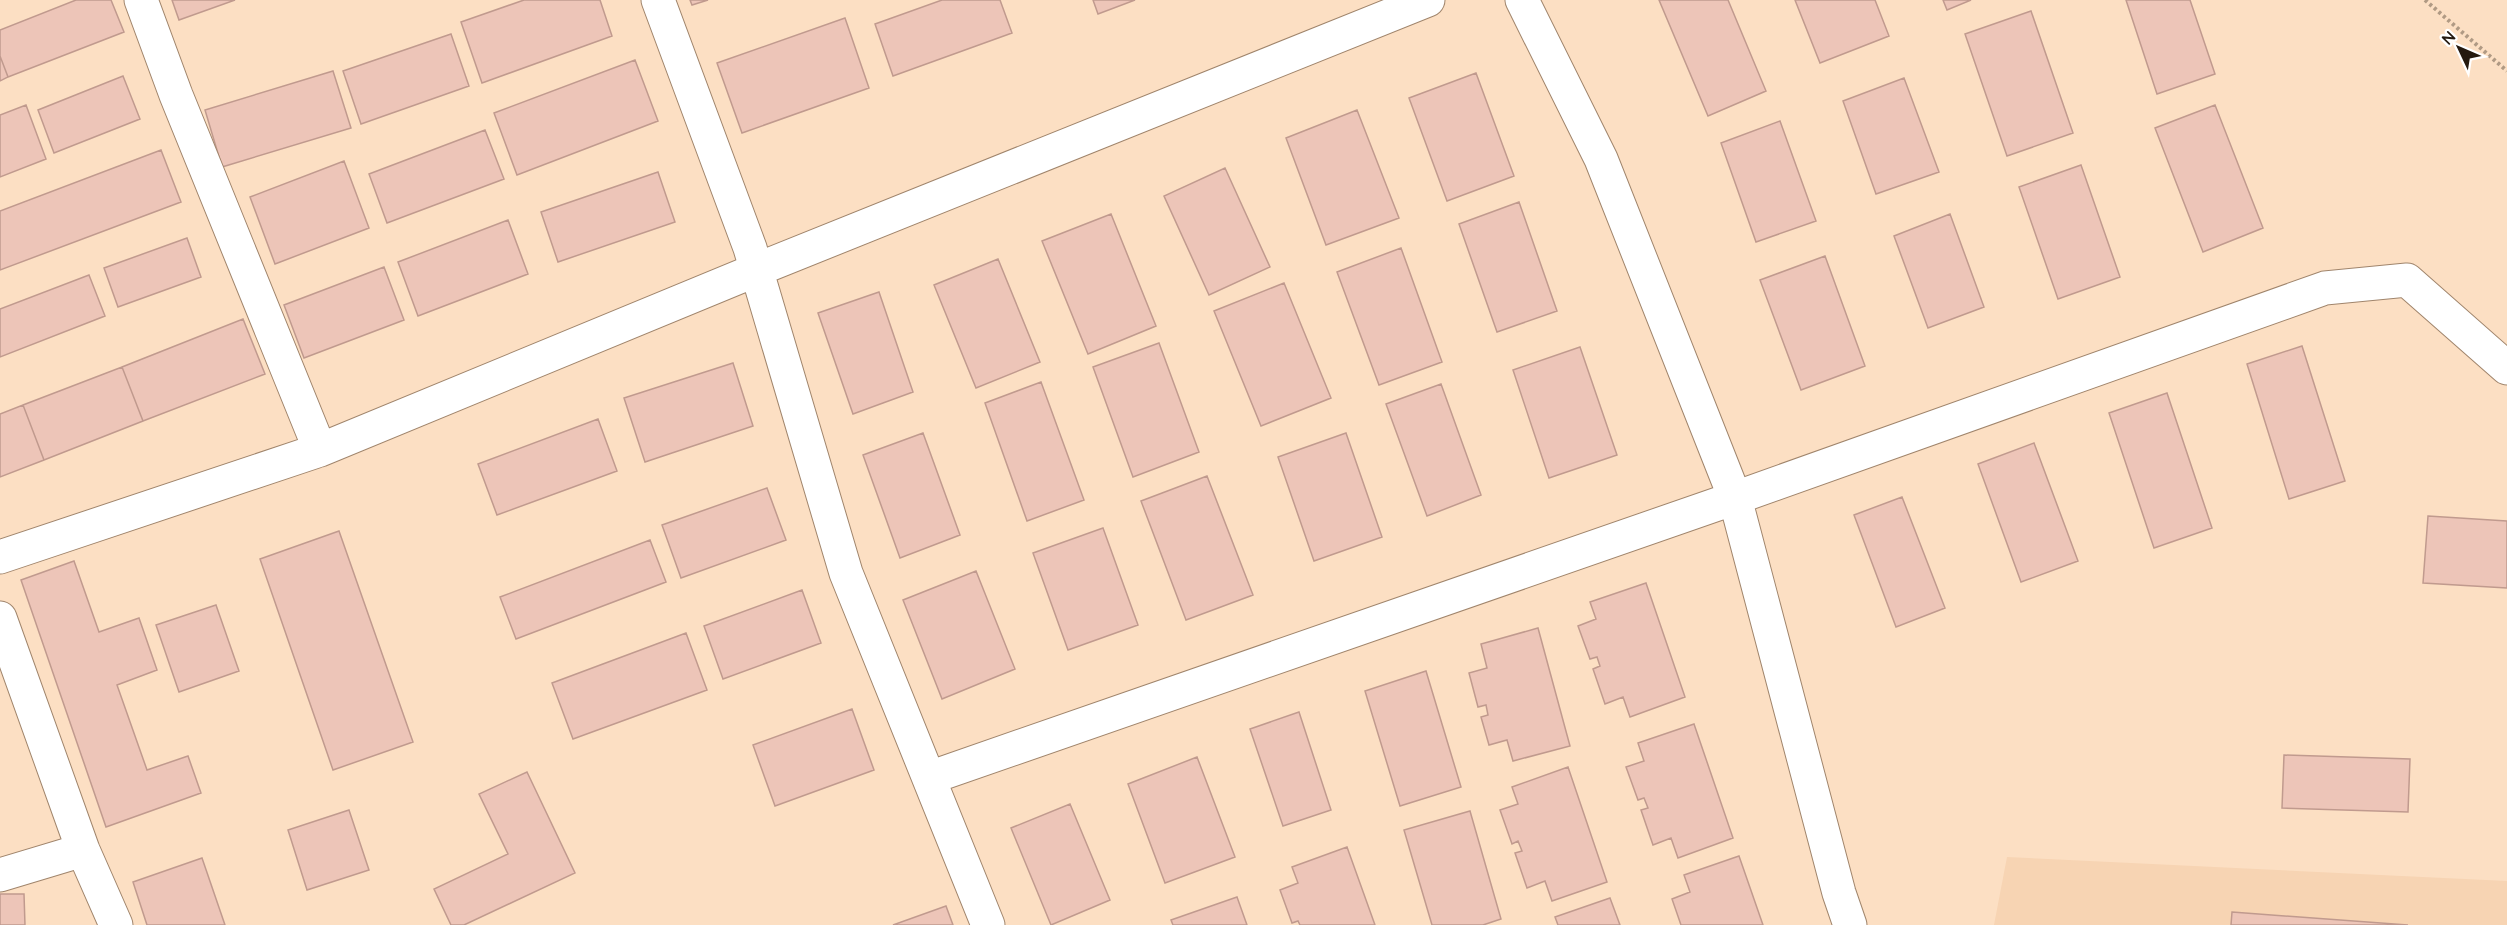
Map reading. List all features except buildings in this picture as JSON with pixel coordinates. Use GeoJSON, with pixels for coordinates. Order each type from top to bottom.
{"type":"FeatureCollection","features":[{"type":"Feature","properties":{"kind":"street"},"geometry":{"type":"LineString","coordinates":[[141,0],[176,94],[320,450]]}},
{"type":"Feature","properties":{"kind":"street"},"geometry":{"type":"LineString","coordinates":[[658,0],[756,270],[846,573],[988,925]]}},
{"type":"Feature","properties":{"kind":"street"},"geometry":{"type":"LineString","coordinates":[[0,557],[320,450],[756,270],[1428,0]]}},
{"type":"Feature","properties":{"kind":"street"},"geometry":{"type":"LineString","coordinates":[[1522,0],[1601,159],[1734,498],[1839,893],[1850,925]]}},
{"type":"Feature","properties":{"kind":"street"},"geometry":{"type":"LineString","coordinates":[[929,778],[1734,498],[2325,288],[2407,280],[2507,368]]}},
{"type":"Feature","properties":{"kind":"street"},"geometry":{"type":"LineString","coordinates":[[0,618],[83,850],[116,925]]}},
{"type":"Feature","properties":{"kind":"street"},"geometry":{"type":"LineString","coordinates":[[0,875],[83,850]]}},
{"type":"Feature","properties":{"kind":"path"},"geometry":{"type":"LineString","coordinates":[[2425,0],[2507,71]]}},
{"type":"Feature","properties":{"kind":"shaded area"},"geometry":{"type":"Polygon","coordinates":[[[2007,857],[2507,881],[2507,925],[1994,925],[2007,857]]]}}]}
